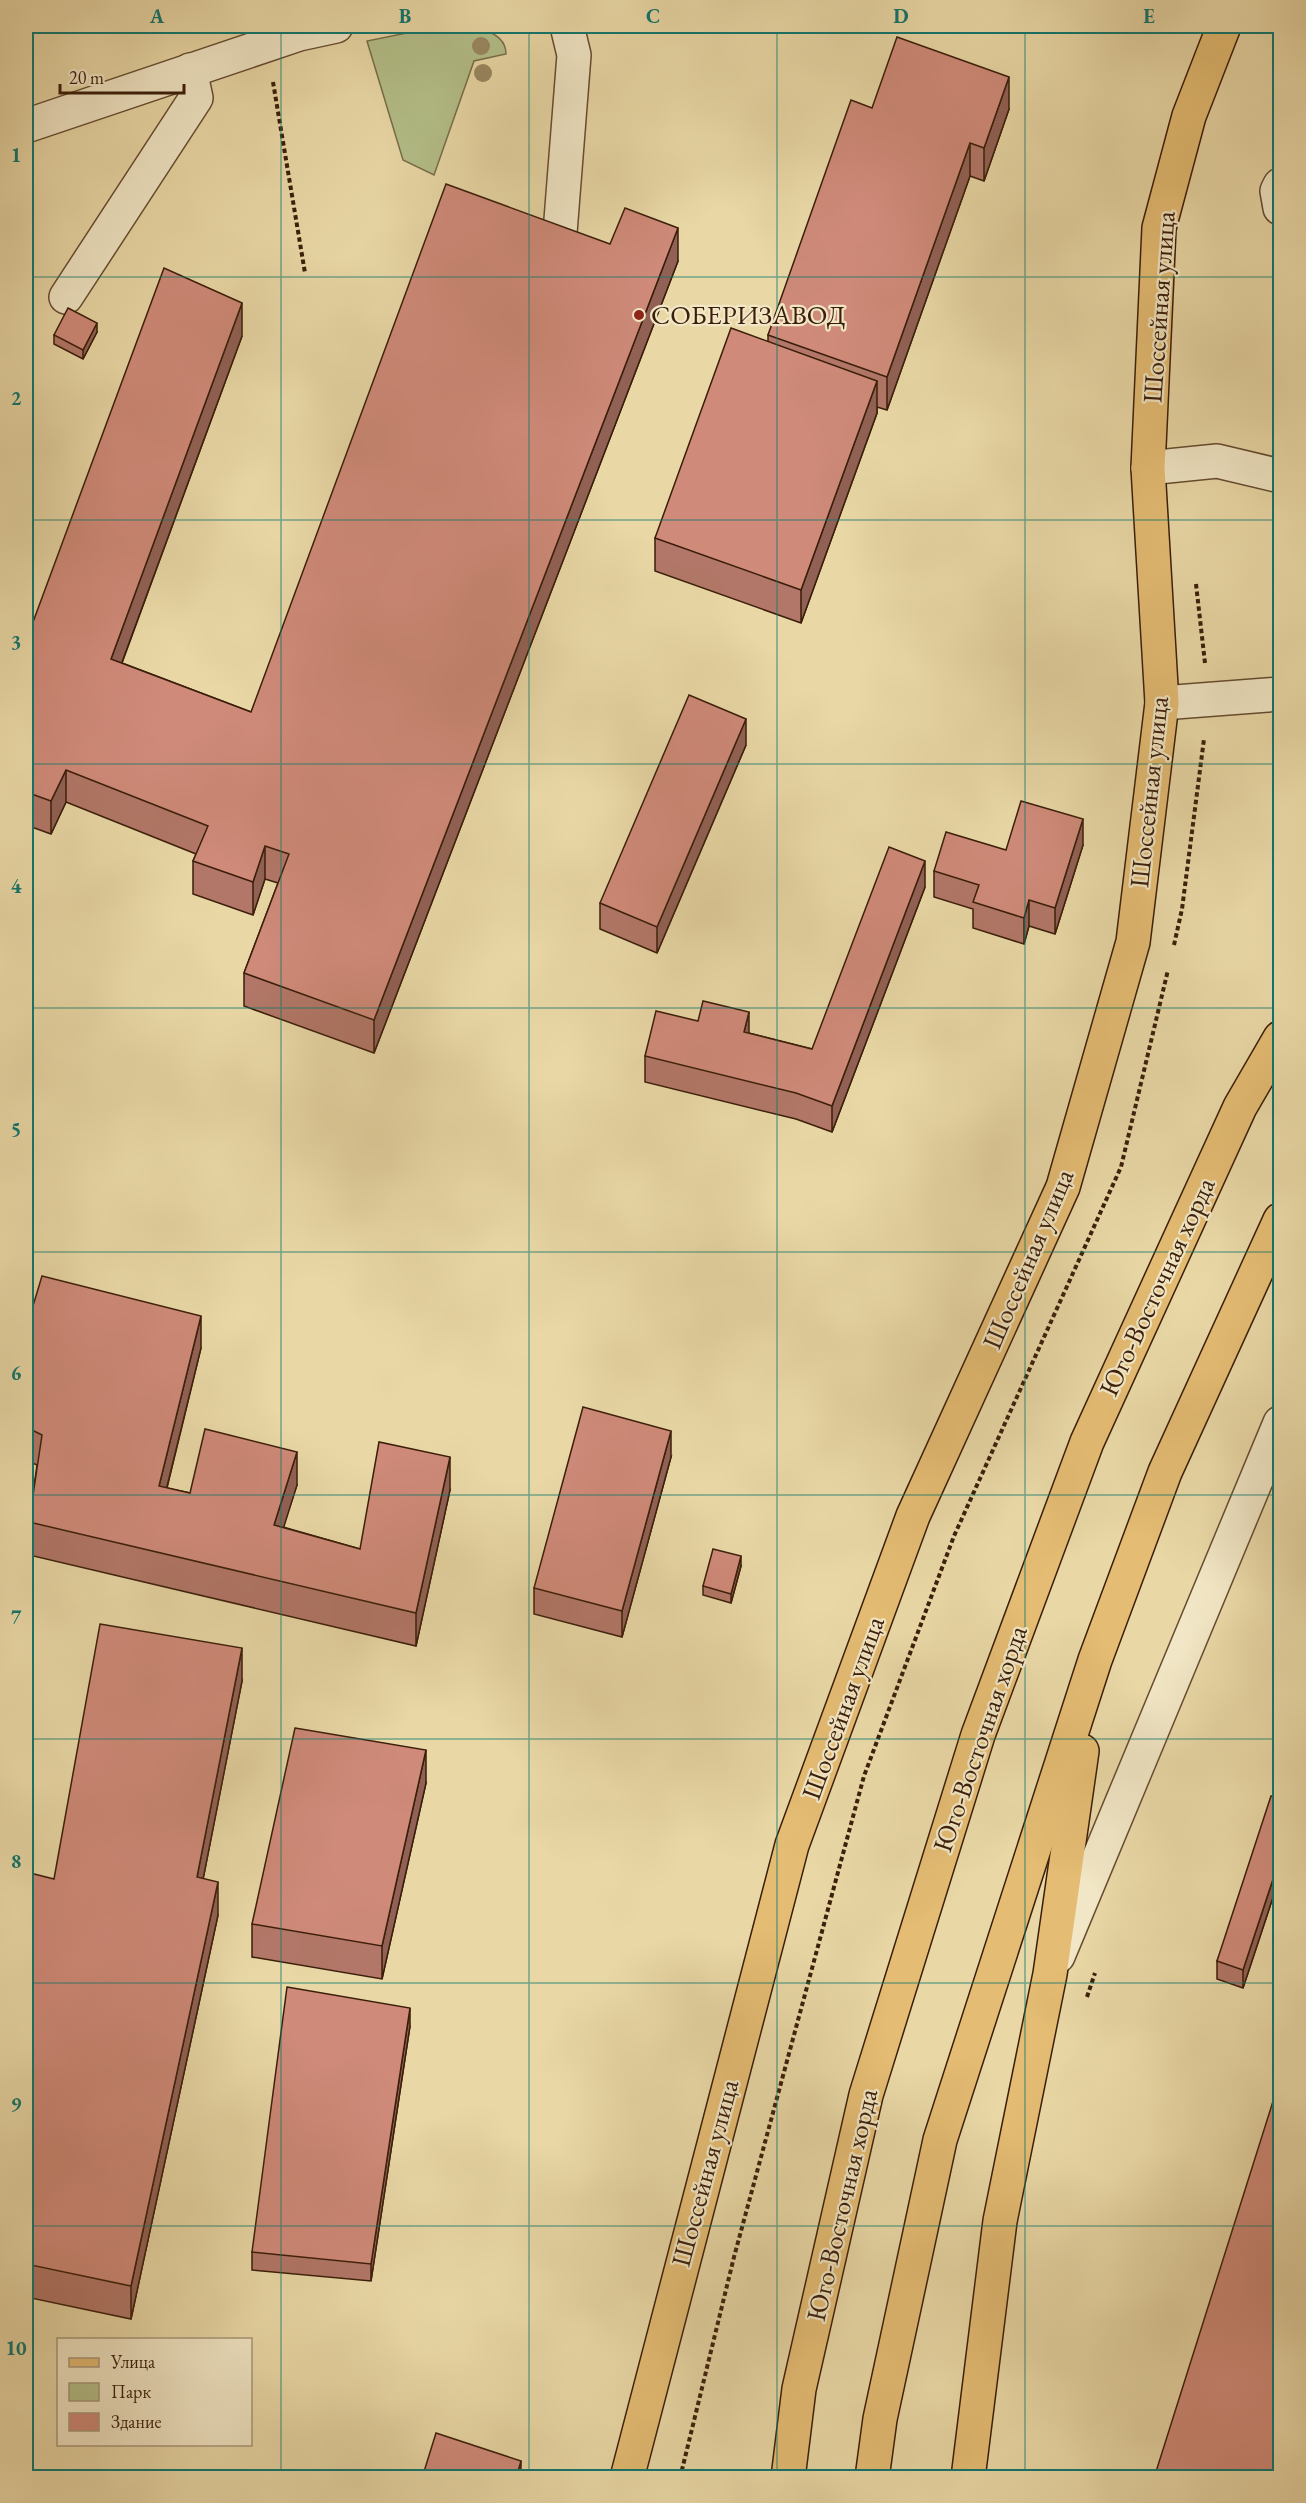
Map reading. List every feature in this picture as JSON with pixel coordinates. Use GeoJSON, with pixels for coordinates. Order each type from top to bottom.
{"type":"FeatureCollection","features":[{"type":"Feature","properties":{"kind":"main road","name":"Шоссейная улица"},"geometry":{"type":"LineString","coordinates":[[629,2466],[792,1845],[913,1516],[1063,1187],[1133,942],[1162,703],[1148,468],[1159,228],[1189,116],[1224,26]]}},
{"type":"Feature","properties":{"kind":"main road","name":"Юго-Восточная хорда"},"geometry":{"type":"LineString","coordinates":[[788,2478],[799,2389],[866,2095],[978,1735],[1087,1442],[1240,1107],[1281,1038]]}},
{"type":"Feature","properties":{"kind":"main road"},"geometry":{"type":"LineString","coordinates":[[872,2478],[880,2418],[940,2140],[1095,1660],[1165,1472],[1281,1220]]}},
{"type":"Feature","properties":{"kind":"main road"},"geometry":{"type":"LineString","coordinates":[[968,2478],[1000,2221],[1050,1974],[1095,1660]]}},
{"type":"Feature","properties":{"kind":"street"},"geometry":{"type":"LineString","coordinates":[[26,126],[298,34],[336,26]]}},
{"type":"Feature","properties":{"kind":"street"},"geometry":{"type":"LineString","coordinates":[[558,258],[574,55],[567,26]]}},
{"type":"Feature","properties":{"kind":"street"},"geometry":{"type":"LineString","coordinates":[[66,297],[196,98],[190,70]]}},
{"type":"Feature","properties":{"kind":"street"},"geometry":{"type":"LineString","coordinates":[[1281,185],[1277,191],[1281,208]]}},
{"type":"Feature","properties":{"kind":"street"},"geometry":{"type":"LineString","coordinates":[[1148,468],[1217,461],[1281,476]]}},
{"type":"Feature","properties":{"kind":"street"},"geometry":{"type":"LineString","coordinates":[[1162,703],[1281,694]]}},
{"type":"Feature","properties":{"kind":"street"},"geometry":{"type":"LineString","coordinates":[[1050,1974],[1281,1423]]}},
{"type":"Feature","properties":{"kind":"path"},"geometry":{"type":"LineString","coordinates":[[272,75],[305,273]]}},
{"type":"Feature","properties":{"kind":"path"},"geometry":{"type":"LineString","coordinates":[[1172,954],[1182,909],[1209,699],[1196,582]]}},
{"type":"Feature","properties":{"kind":"path"},"geometry":{"type":"LineString","coordinates":[[680,2478],[734,2257],[864,1776],[954,1536],[1121,1167],[1169,965]]}},
{"type":"Feature","properties":{"kind":"path"},"geometry":{"type":"LineString","coordinates":[[1086,2001],[1096,1968]]}},
{"type":"Feature","properties":{"kind":"green space"},"geometry":{"type":"Polygon","coordinates":[[[441,26],[471,27],[491,33],[504,45],[506,54],[474,61],[434,175],[403,160],[367,41],[441,26]]]}},
{"type":"Feature","properties":{"kind":"building"},"geometry":{"type":"Polygon","coordinates":[[[897,37],[1009,77],[984,148],[970,143],[887,377],[768,335],[851,100],[872,108],[897,37]]]}},
{"type":"Feature","properties":{"kind":"building"},"geometry":{"type":"Polygon","coordinates":[[[446,184],[610,244],[625,208],[678,228],[374,1020],[244,973],[289,854],[265,846],[253,882],[193,861],[208,826],[66,770],[51,801],[26,792],[26,641],[164,268],[242,303],[111,659],[251,712],[446,184]]]}},
{"type":"Feature","properties":{"kind":"building"},"geometry":{"type":"Polygon","coordinates":[[[68,308],[97,323],[83,350],[54,335],[68,308]]]}},
{"type":"Feature","properties":{"kind":"building"},"geometry":{"type":"Polygon","coordinates":[[[731,328],[877,381],[801,590],[655,538],[731,328]]]}},
{"type":"Feature","properties":{"kind":"building"},"geometry":{"type":"Polygon","coordinates":[[[689,695],[746,719],[657,927],[600,903],[689,695]]]}},
{"type":"Feature","properties":{"kind":"building"},"geometry":{"type":"Polygon","coordinates":[[[1021,801],[1083,819],[1055,908],[1029,900],[1024,918],[973,902],[979,885],[934,871],[946,832],[1006,850],[1021,801]]]}},
{"type":"Feature","properties":{"kind":"building"},"geometry":{"type":"Polygon","coordinates":[[[889,847],[925,861],[832,1106],[796,1093],[645,1056],[656,1011],[698,1021],[703,1001],[749,1012],[744,1032],[812,1049],[889,847]]]}},
{"type":"Feature","properties":{"kind":"building"},"geometry":{"type":"Polygon","coordinates":[[[42,1276],[201,1316],[159,1486],[190,1493],[205,1429],[297,1452],[274,1525],[360,1549],[379,1442],[450,1457],[416,1613],[29,1522],[42,1435],[26,1427],[26,1329],[42,1276]]]}},
{"type":"Feature","properties":{"kind":"building"},"geometry":{"type":"Polygon","coordinates":[[[583,1407],[671,1431],[622,1611],[534,1588],[583,1407]]]}},
{"type":"Feature","properties":{"kind":"building"},"geometry":{"type":"Polygon","coordinates":[[[713,1549],[741,1556],[731,1594],[703,1586],[713,1549]]]}},
{"type":"Feature","properties":{"kind":"building"},"geometry":{"type":"Polygon","coordinates":[[[100,1624],[242,1648],[197,1877],[218,1882],[131,2286],[26,2264],[26,1892],[30,1873],[54,1879],[100,1624]]]}},
{"type":"Feature","properties":{"kind":"building"},"geometry":{"type":"Polygon","coordinates":[[[295,1728],[426,1750],[382,1946],[252,1924],[295,1728]]]}},
{"type":"Feature","properties":{"kind":"building"},"geometry":{"type":"Polygon","coordinates":[[[1271,1796],[1281,1799],[1281,1855],[1243,1970],[1217,1961],[1271,1796]]]}},
{"type":"Feature","properties":{"kind":"building"},"geometry":{"type":"Polygon","coordinates":[[[287,1987],[410,2008],[371,2264],[252,2252],[287,1987]]]}},
{"type":"Feature","properties":{"kind":"building"},"geometry":{"type":"Polygon","coordinates":[[[1281,2076],[1281,2478],[1154,2478],[1281,2076]]]}},
{"type":"Feature","properties":{"kind":"building"},"geometry":{"type":"Polygon","coordinates":[[[436,2433],[521,2461],[516,2478],[422,2478],[436,2433]]]}},
{"type":"Feature","properties":{"kind":"place","name":"СОБЕРИЗАВОД"},"geometry":{"type":"Point","coordinates":[639,315]}}]}
